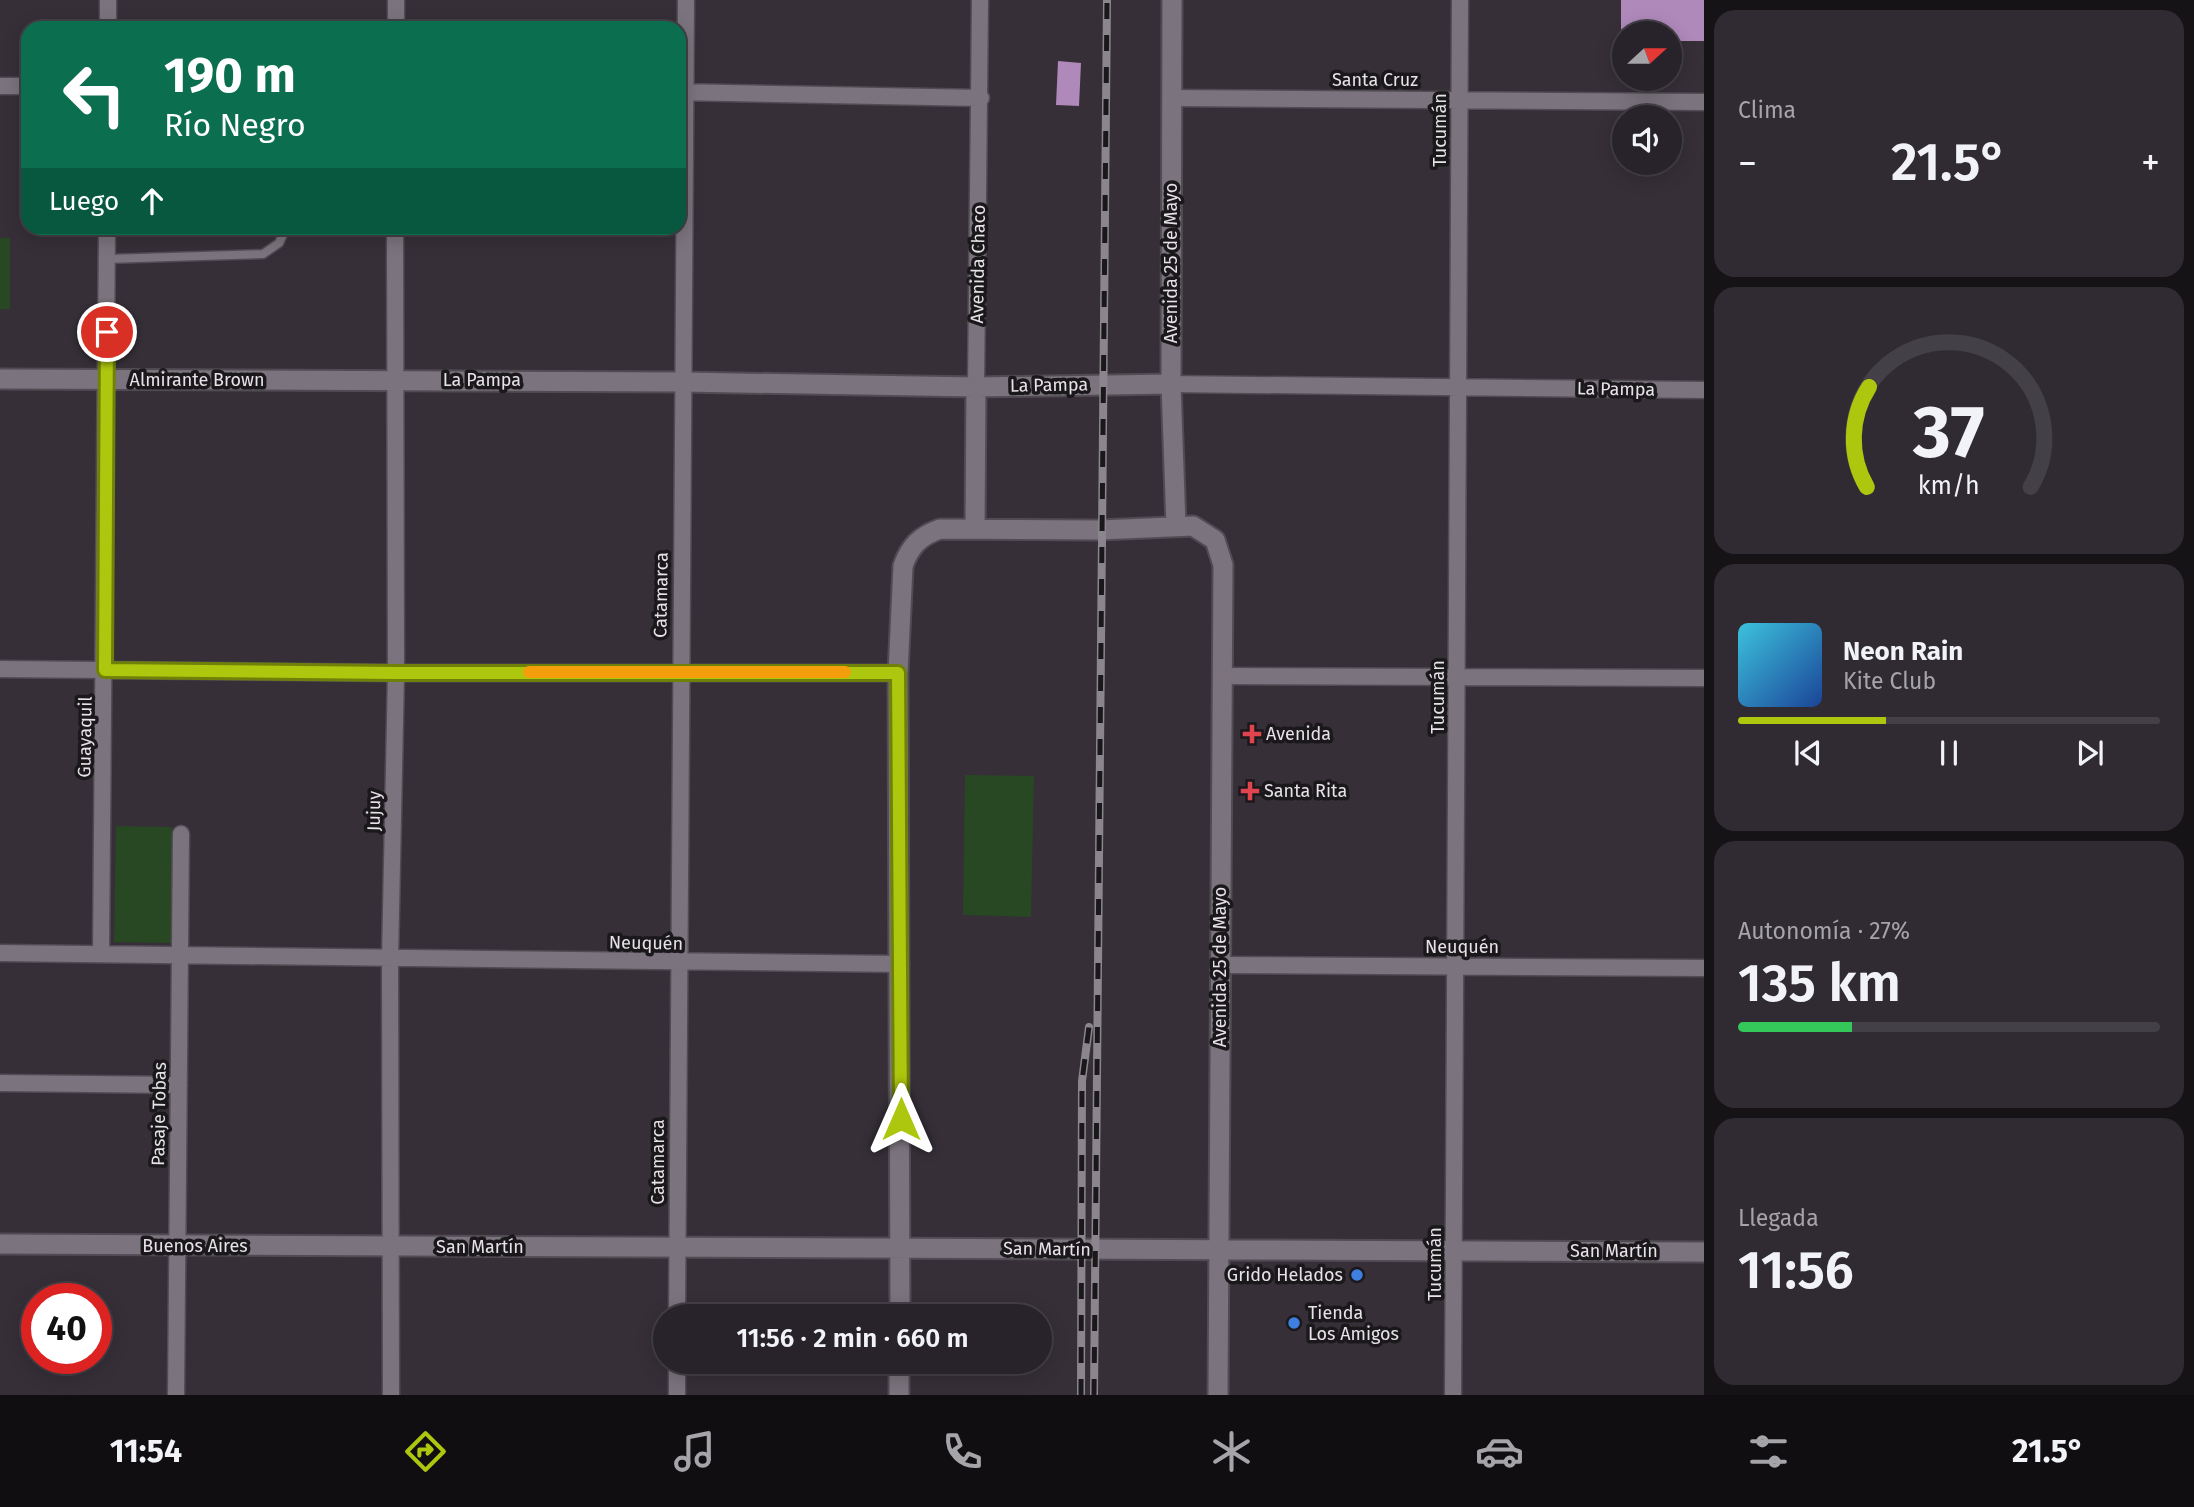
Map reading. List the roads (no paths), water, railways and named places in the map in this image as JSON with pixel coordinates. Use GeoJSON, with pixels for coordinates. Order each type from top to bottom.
{"type":"FeatureCollection","features":[{"type":"Feature","properties":{"kind":"street"},"geometry":{"type":"LineString","coordinates":[[108,0],[108,21]]}},
{"type":"Feature","properties":{"kind":"street"},"geometry":{"type":"LineString","coordinates":[[396,0],[396,21]]}},
{"type":"Feature","properties":{"kind":"street","name":"Catamarca"},"geometry":{"type":"LineString","coordinates":[[685,21],[686,0]]}},
{"type":"Feature","properties":{"kind":"street","name":"Avenida Chaco"},"geometry":{"type":"LineString","coordinates":[[975,529],[980,0]]}},
{"type":"Feature","properties":{"kind":"street","name":"Avenida 25 de Mayo"},"geometry":{"type":"LineString","coordinates":[[1172,0],[1171,384],[1176,526],[1194,526],[1215,540],[1223,565],[1218,1395]]}},
{"type":"Feature","properties":{"kind":"street","name":"Tucumán"},"geometry":{"type":"LineString","coordinates":[[1453,1395],[1460,0]]}},
{"type":"Feature","properties":{"kind":"street"},"geometry":{"type":"LineString","coordinates":[[0,86],[21,86]]}},
{"type":"Feature","properties":{"kind":"street"},"geometry":{"type":"LineString","coordinates":[[686,92],[981,98]]}},
{"type":"Feature","properties":{"kind":"street","name":"Santa Cruz"},"geometry":{"type":"LineString","coordinates":[[1171,98],[1704,102]]}},
{"type":"Feature","properties":{"kind":"street","name":"Guayaquil"},"geometry":{"type":"LineString","coordinates":[[101,954],[107,235]]}},
{"type":"Feature","properties":{"kind":"street","name":"Jujuy"},"geometry":{"type":"LineString","coordinates":[[391,1395],[390,959],[396,673],[395,235]]}},
{"type":"Feature","properties":{"kind":"street","name":"Catamarca"},"geometry":{"type":"LineString","coordinates":[[677,1304],[682,235]]}},
{"type":"Feature","properties":{"kind":"street","name":"Almirante Brown"},"geometry":{"type":"LineString","coordinates":[[0,379],[395,379]]}},
{"type":"Feature","properties":{"kind":"street","name":"La Pampa"},"geometry":{"type":"LineString","coordinates":[[395,379],[976,387],[1171,384],[1704,390]]}},
{"type":"Feature","properties":{"kind":"street"},"geometry":{"type":"LineString","coordinates":[[900,1304],[898,673],[903,566],[916,542],[940,529],[1100,530],[1176,526]]}},
{"type":"Feature","properties":{"kind":"street"},"geometry":{"type":"LineString","coordinates":[[0,669],[396,673],[898,673]]}},
{"type":"Feature","properties":{"kind":"street"},"geometry":{"type":"LineString","coordinates":[[1221,676],[1704,678]]}},
{"type":"Feature","properties":{"kind":"street","name":"Pasaje Tobas"},"geometry":{"type":"LineString","coordinates":[[176,1395],[181,834]]}},
{"type":"Feature","properties":{"kind":"street","name":"Neuquén"},"geometry":{"type":"LineString","coordinates":[[0,953],[901,964]]}},
{"type":"Feature","properties":{"kind":"street","name":"Neuquén"},"geometry":{"type":"LineString","coordinates":[[1220,965],[1704,968]]}},
{"type":"Feature","properties":{"kind":"street"},"geometry":{"type":"LineString","coordinates":[[0,1083],[178,1085]]}},
{"type":"Feature","properties":{"kind":"street","name":"Buenos Aires"},"geometry":{"type":"LineString","coordinates":[[0,1244],[390,1247]]}},
{"type":"Feature","properties":{"kind":"street","name":"San Martín"},"geometry":{"type":"LineString","coordinates":[[390,1247],[1704,1252]]}},
{"type":"Feature","properties":{"kind":"street"},"geometry":{"type":"LineString","coordinates":[[677,1374],[677,1395]]}},
{"type":"Feature","properties":{"kind":"street"},"geometry":{"type":"LineString","coordinates":[[899,1374],[899,1395]]}},
{"type":"Feature","properties":{"kind":"lane"},"geometry":{"type":"LineString","coordinates":[[107,259],[263,254],[279,243],[283,235]]}},
{"type":"Feature","properties":{"kind":"railway"},"geometry":{"type":"LineString","coordinates":[[1094,1395],[1107,0]]}},
{"type":"Feature","properties":{"kind":"railway"},"geometry":{"type":"LineString","coordinates":[[1081,1395],[1082,1081],[1089,1027]]}},
{"type":"Feature","properties":{"kind":"place","name":"Avenida"},"geometry":{"type":"Point","coordinates":[1252,734]}},
{"type":"Feature","properties":{"kind":"place","name":"Santa Rita"},"geometry":{"type":"Point","coordinates":[1250,791]}},
{"type":"Feature","properties":{"kind":"place","name":"Grido Helados"},"geometry":{"type":"Point","coordinates":[1357,1275]}},
{"type":"Feature","properties":{"kind":"place","name":"Tienda Los Amigos"},"geometry":{"type":"Point","coordinates":[1294,1323]}}]}
